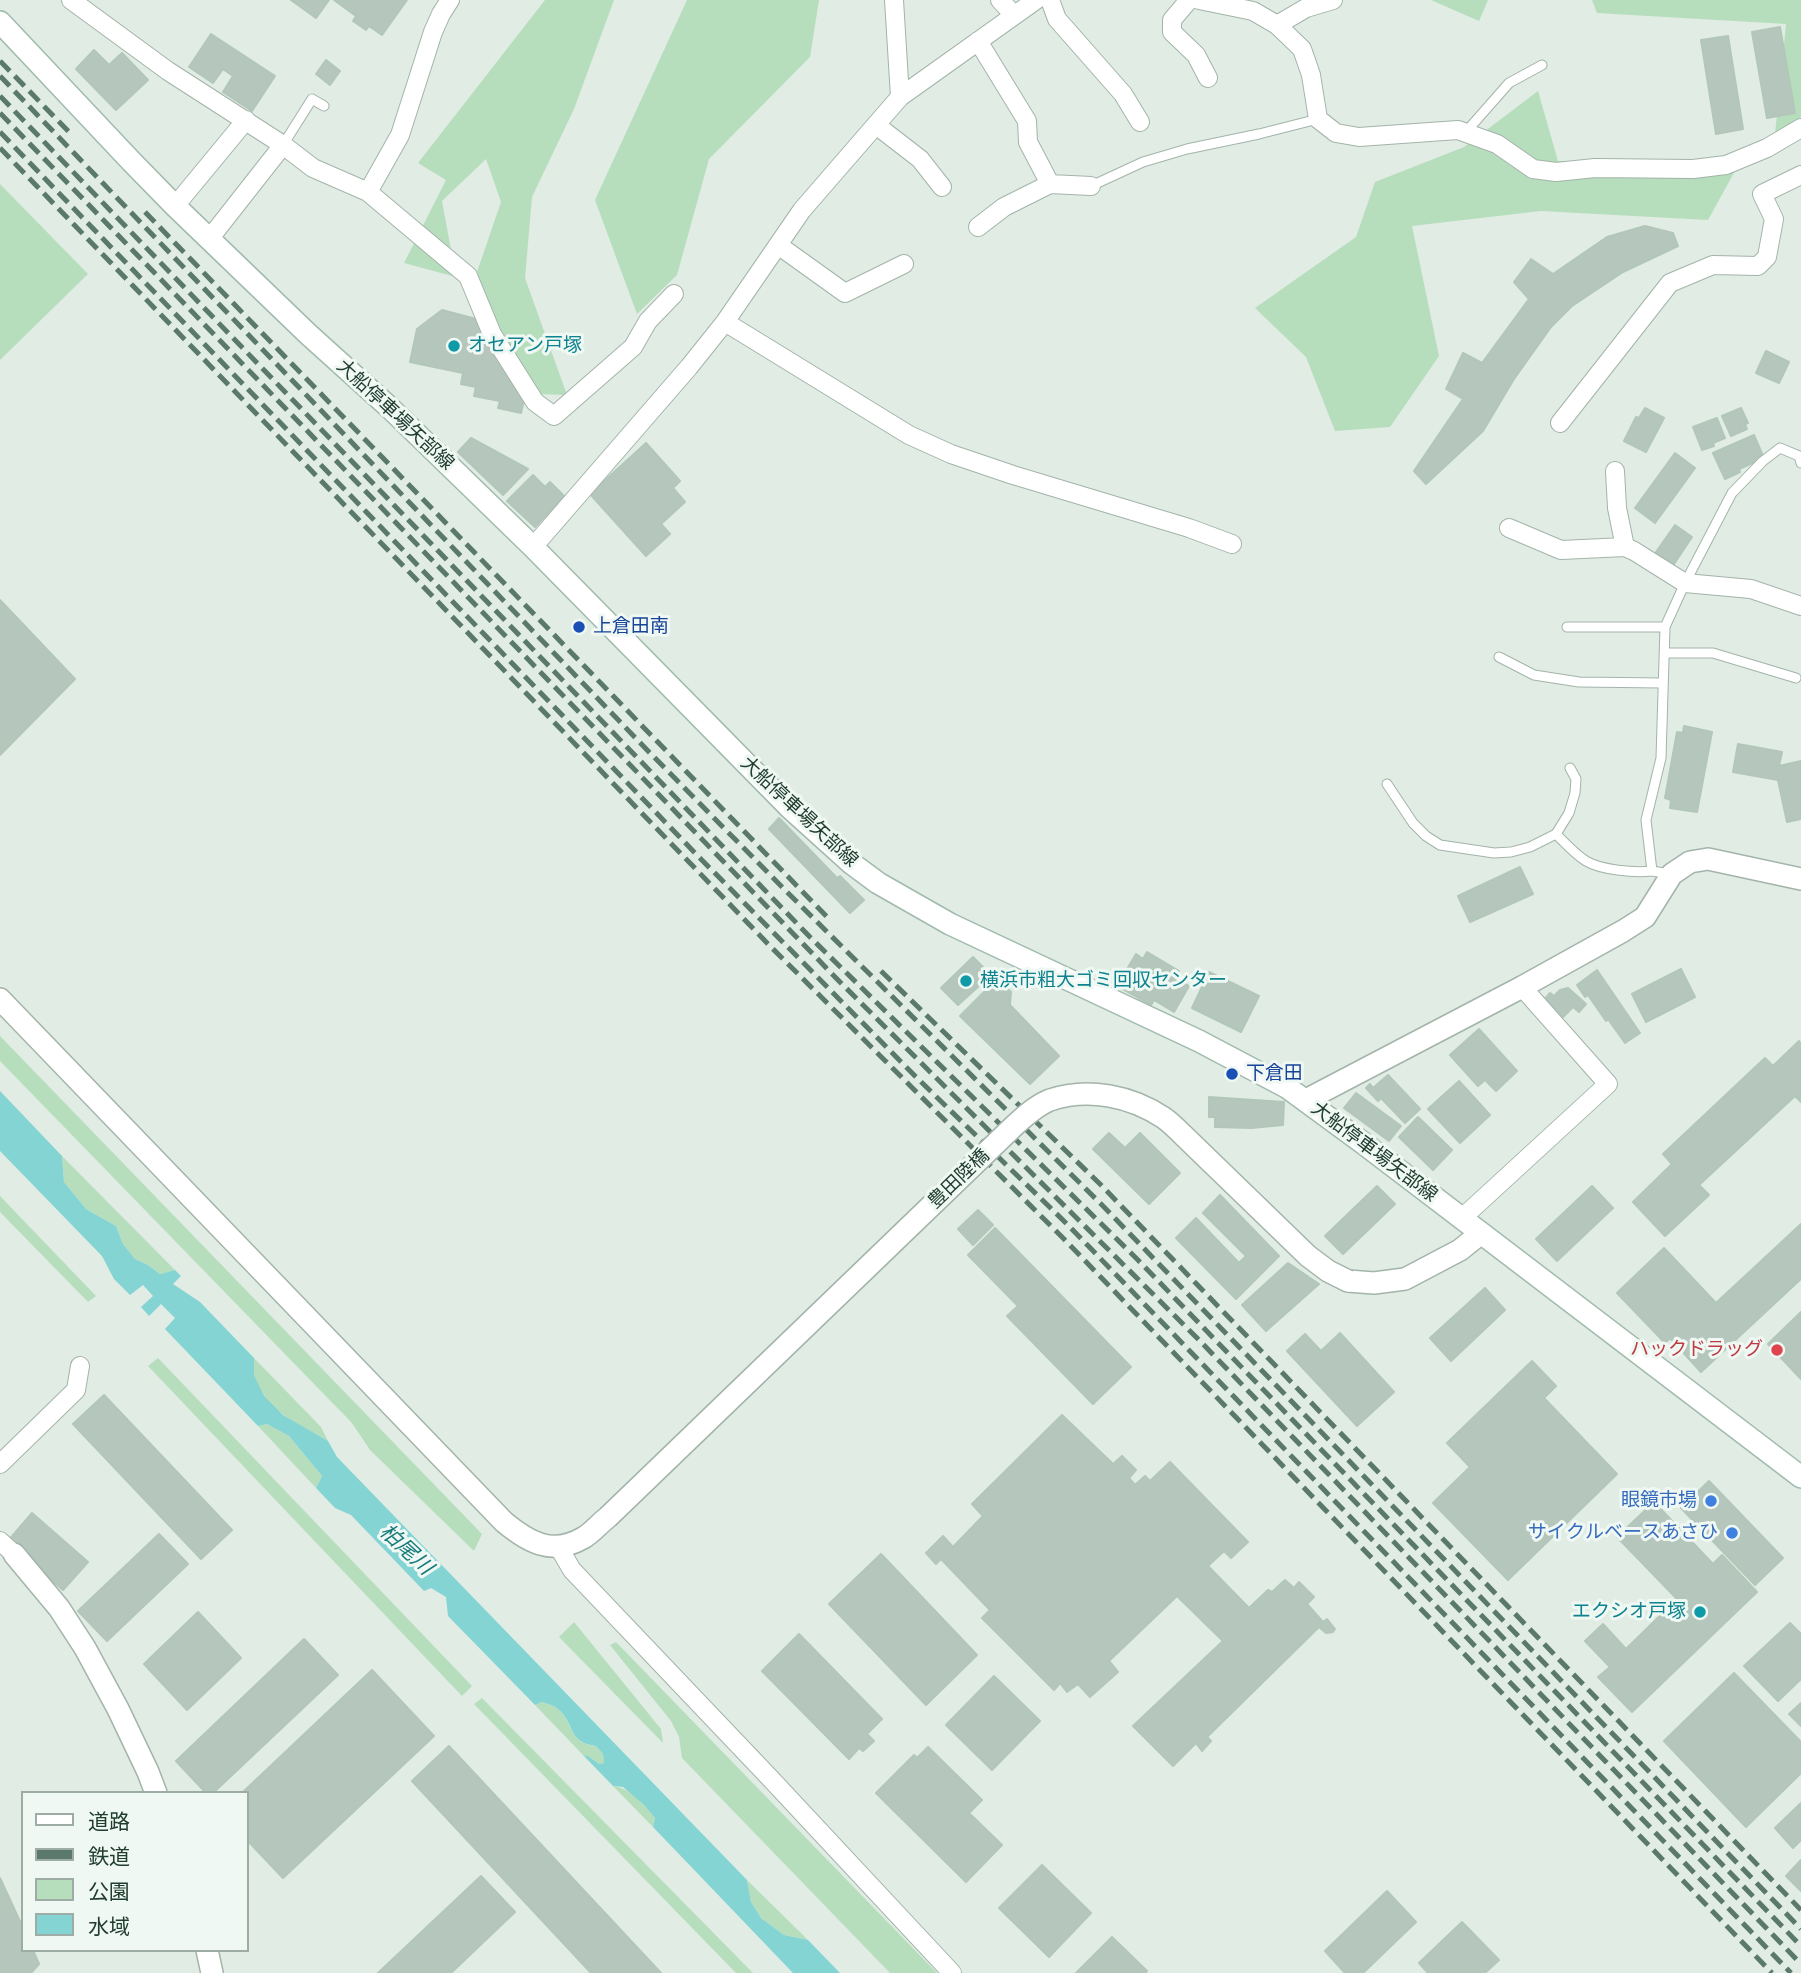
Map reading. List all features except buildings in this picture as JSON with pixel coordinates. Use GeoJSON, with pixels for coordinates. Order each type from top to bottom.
{"type":"FeatureCollection","features":[{"type":"Feature","properties":{"kind":"street"},"geometry":{"type":"LineString","coordinates":[[71,0],[168,71],[246,120],[313,168],[368,192],[468,276],[492,334],[535,402],[554,416],[633,347],[648,321],[674,294]]}},
{"type":"Feature","properties":{"kind":"street"},"geometry":{"type":"LineString","coordinates":[[894,0],[900,97]]}},
{"type":"Feature","properties":{"kind":"street"},"geometry":{"type":"LineString","coordinates":[[1000,0],[1014,15]]}},
{"type":"Feature","properties":{"kind":"street"},"geometry":{"type":"LineString","coordinates":[[533,547],[689,367],[725,322],[802,210],[900,97],[1036,0]]}},
{"type":"Feature","properties":{"kind":"street"},"geometry":{"type":"LineString","coordinates":[[1050,0],[1057,19],[1123,94],[1140,122]]}},
{"type":"Feature","properties":{"kind":"street"},"geometry":{"type":"LineString","coordinates":[[1189,0],[1172,20],[1172,32],[1196,55],[1208,78]]}},
{"type":"Feature","properties":{"kind":"street"},"geometry":{"type":"LineString","coordinates":[[1278,25],[1306,8],[1333,0]]}},
{"type":"Feature","properties":{"kind":"street"},"geometry":{"type":"LineString","coordinates":[[1210,2],[1253,11],[1278,25],[1302,49],[1311,75],[1318,119],[1336,133],[1359,137],[1458,130],[1497,144],[1533,169],[1556,172],[1595,168],[1693,169],[1726,165],[1767,148],[1801,128]]}},
{"type":"Feature","properties":{"kind":"street"},"geometry":{"type":"LineString","coordinates":[[368,192],[400,135],[441,5]]}},
{"type":"Feature","properties":{"kind":"street","name":"大船停車場矢部線"},"geometry":{"type":"LineString","coordinates":[[0,22],[175,206],[533,547],[824,841],[878,883],[950,924],[1199,1041],[1288,1088],[1801,1476]]}},
{"type":"Feature","properties":{"kind":"street"},"geometry":{"type":"LineString","coordinates":[[978,41],[1027,121],[1028,142],[1050,184]]}},
{"type":"Feature","properties":{"kind":"street"},"geometry":{"type":"LineString","coordinates":[[175,206],[246,120]]}},
{"type":"Feature","properties":{"kind":"street"},"geometry":{"type":"LineString","coordinates":[[876,125],[920,159],[942,187]]}},
{"type":"Feature","properties":{"kind":"street"},"geometry":{"type":"LineString","coordinates":[[210,238],[283,145]]}},
{"type":"Feature","properties":{"kind":"street"},"geometry":{"type":"LineString","coordinates":[[1560,424],[1670,283],[1713,265],[1758,265],[1767,257],[1774,219],[1762,194],[1801,175]]}},
{"type":"Feature","properties":{"kind":"street"},"geometry":{"type":"LineString","coordinates":[[978,227],[1004,207],[1050,184],[1091,186]]}},
{"type":"Feature","properties":{"kind":"street"},"geometry":{"type":"LineString","coordinates":[[778,245],[845,293],[904,264]]}},
{"type":"Feature","properties":{"kind":"street"},"geometry":{"type":"LineString","coordinates":[[725,322],[909,435],[951,454],[1189,528],[1232,544]]}},
{"type":"Feature","properties":{"kind":"street"},"geometry":{"type":"LineString","coordinates":[[1615,471],[1617,508],[1625,547]]}},
{"type":"Feature","properties":{"kind":"street"},"geometry":{"type":"LineString","coordinates":[[1509,528],[1561,550],[1625,547],[1685,583],[1751,589],[1801,606]]}},
{"type":"Feature","properties":{"kind":"street"},"geometry":{"type":"LineString","coordinates":[[1306,1100],[1623,931],[1644,917],[1656,895],[1662,872],[1708,859],[1801,879]]}},
{"type":"Feature","properties":{"kind":"street"},"geometry":{"type":"LineString","coordinates":[[1461,1219],[1608,1084],[1522,987]]}},
{"type":"Feature","properties":{"kind":"street"},"geometry":{"type":"LineString","coordinates":[[0,999],[504,1522],[538,1545],[558,1546],[572,1570],[780,1788],[951,1973]]}},
{"type":"Feature","properties":{"kind":"street","name":"豊田陸橋"},"geometry":{"type":"LineString","coordinates":[[558,1546],[583,1538],[608,1517],[1015,1125],[1049,1100],[1076,1094],[1107,1095],[1133,1103],[1164,1118],[1308,1256],[1328,1271],[1348,1281],[1374,1283],[1405,1279],[1460,1250],[1480,1234]]}},
{"type":"Feature","properties":{"kind":"street"},"geometry":{"type":"LineString","coordinates":[[0,1464],[76,1390],[80,1366]]}},
{"type":"Feature","properties":{"kind":"street"},"geometry":{"type":"LineString","coordinates":[[7,1548],[59,1608],[85,1648],[118,1709],[155,1791]]}},
{"type":"Feature","properties":{"kind":"street"},"geometry":{"type":"LineString","coordinates":[[207,1952],[212,1973]]}},
{"type":"Feature","properties":{"kind":"lane"},"geometry":{"type":"LineString","coordinates":[[1465,132],[1509,83],[1542,65]]}},
{"type":"Feature","properties":{"kind":"lane"},"geometry":{"type":"LineString","coordinates":[[283,145],[312,99],[324,106]]}},
{"type":"Feature","properties":{"kind":"lane"},"geometry":{"type":"LineString","coordinates":[[1091,186],[1143,162],[1187,149],[1318,119]]}},
{"type":"Feature","properties":{"kind":"lane"},"geometry":{"type":"LineString","coordinates":[[1556,834],[1585,860],[1600,867],[1662,872],[1646,820],[1661,758],[1665,627],[1732,493],[1763,461],[1780,448],[1799,456],[1801,463]]}},
{"type":"Feature","properties":{"kind":"lane"},"geometry":{"type":"LineString","coordinates":[[1567,627],[1665,627]]}},
{"type":"Feature","properties":{"kind":"lane"},"geometry":{"type":"LineString","coordinates":[[1665,653],[1713,653],[1796,678]]}},
{"type":"Feature","properties":{"kind":"lane"},"geometry":{"type":"LineString","coordinates":[[1499,657],[1534,675],[1580,682],[1664,684]]}},
{"type":"Feature","properties":{"kind":"lane"},"geometry":{"type":"LineString","coordinates":[[1387,784],[1413,823],[1440,845],[1494,853],[1511,852],[1530,847],[1556,834],[1569,813],[1576,793],[1576,779],[1570,768]]}},
{"type":"Feature","properties":{"kind":"green space"},"geometry":{"type":"Polygon","coordinates":[[[545,0],[614,0],[574,109],[532,197],[525,278],[567,395],[537,394],[496,328],[477,272],[501,202],[486,159],[442,201],[456,277],[404,263],[446,180],[418,163],[545,0]]]}},
{"type":"Feature","properties":{"kind":"green space"},"geometry":{"type":"Polygon","coordinates":[[[687,0],[819,0],[810,57],[709,159],[677,275],[637,314],[595,200],[687,0]]]}},
{"type":"Feature","properties":{"kind":"green space"},"geometry":{"type":"Polygon","coordinates":[[[1431,0],[1488,0],[1479,21],[1431,0]]]}},
{"type":"Feature","properties":{"kind":"green space"},"geometry":{"type":"Polygon","coordinates":[[[1592,0],[1801,0],[1801,117],[1775,134],[1786,24],[1597,13],[1592,0]]]}},
{"type":"Feature","properties":{"kind":"green space"},"geometry":{"type":"Polygon","coordinates":[[[1538,91],[1558,161],[1735,171],[1708,220],[1541,211],[1412,226],[1439,356],[1390,427],[1335,431],[1306,357],[1255,308],[1356,237],[1375,182],[1464,147],[1538,91]]]}},
{"type":"Feature","properties":{"kind":"green space"},"geometry":{"type":"Polygon","coordinates":[[[0,184],[88,274],[0,360],[0,184]]]}},
{"type":"Feature","properties":{"kind":"green space"},"geometry":{"type":"Polygon","coordinates":[[[0,1036],[482,1534],[474,1551],[370,1450],[352,1423],[0,1061],[0,1036]]]}},
{"type":"Feature","properties":{"kind":"green space"},"geometry":{"type":"Polygon","coordinates":[[[62,1156],[175,1270],[160,1274],[135,1259],[123,1244],[116,1226],[86,1209],[64,1182],[62,1156]]]}},
{"type":"Feature","properties":{"kind":"green space"},"geometry":{"type":"Polygon","coordinates":[[[0,1196],[96,1296],[88,1302],[0,1212],[0,1196]]]}},
{"type":"Feature","properties":{"kind":"green space"},"geometry":{"type":"Polygon","coordinates":[[[158,1358],[472,1686],[462,1696],[148,1366],[158,1358]]]}},
{"type":"Feature","properties":{"kind":"green space"},"geometry":{"type":"Polygon","coordinates":[[[254,1358],[321,1427],[328,1441],[273,1407],[258,1387],[254,1375],[254,1358]]]}},
{"type":"Feature","properties":{"kind":"green space"},"geometry":{"type":"Polygon","coordinates":[[[267,1424],[289,1436],[322,1476],[316,1488],[258,1426],[267,1424]]]}},
{"type":"Feature","properties":{"kind":"green space"},"geometry":{"type":"Polygon","coordinates":[[[574,1622],[661,1729],[663,1743],[559,1637],[574,1622]]]}},
{"type":"Feature","properties":{"kind":"green space"},"geometry":{"type":"Polygon","coordinates":[[[616,1642],[937,1973],[890,1973],[682,1758],[679,1737],[671,1721],[610,1645],[616,1642]]]}},
{"type":"Feature","properties":{"kind":"green space"},"geometry":{"type":"Polygon","coordinates":[[[482,1698],[753,1973],[736,1973],[474,1704],[482,1698]]]}},
{"type":"Feature","properties":{"kind":"green space"},"geometry":{"type":"Polygon","coordinates":[[[542,1702],[558,1709],[576,1737],[596,1746],[603,1754],[604,1763],[599,1764],[583,1755],[535,1705],[542,1702]]]}},
{"type":"Feature","properties":{"kind":"green space"},"geometry":{"type":"Polygon","coordinates":[[[613,1786],[626,1790],[642,1803],[655,1818],[653,1827],[613,1786]]]}},
{"type":"Feature","properties":{"kind":"green space"},"geometry":{"type":"Polygon","coordinates":[[[747,1880],[808,1940],[784,1935],[761,1918],[751,1902],[747,1880]]]}},
{"type":"Feature","properties":{"kind":"water","name":"柏尾川"},"geometry":{"type":"Polygon","coordinates":[[[0,1091],[62,1156],[64,1182],[86,1209],[116,1226],[123,1244],[135,1259],[160,1274],[175,1270],[181,1276],[173,1284],[200,1302],[254,1358],[254,1375],[264,1396],[283,1415],[328,1441],[337,1457],[747,1880],[751,1902],[761,1918],[784,1935],[808,1940],[840,1973],[793,1973],[653,1827],[655,1818],[643,1804],[623,1787],[613,1786],[583,1755],[599,1764],[604,1763],[603,1754],[596,1746],[580,1741],[564,1715],[556,1708],[542,1702],[535,1705],[448,1616],[446,1597],[431,1588],[424,1591],[351,1515],[335,1508],[316,1488],[322,1476],[289,1436],[267,1424],[258,1426],[165,1329],[175,1318],[161,1304],[149,1316],[141,1307],[153,1296],[143,1285],[130,1295],[114,1279],[102,1256],[0,1151],[0,1091]]]}},
{"type":"Feature","properties":{"kind":"railway"},"geometry":{"type":"LineString","coordinates":[[0,61],[73,136]]}},
{"type":"Feature","properties":{"kind":"railway"},"geometry":{"type":"LineString","coordinates":[[0,76],[649,752],[1103,1206],[1801,1929]]}},
{"type":"Feature","properties":{"kind":"railway"},"geometry":{"type":"LineString","coordinates":[[0,96],[809,936],[1138,1260],[1801,1946]]}},
{"type":"Feature","properties":{"kind":"railway"},"geometry":{"type":"LineString","coordinates":[[0,113],[837,979],[1200,1341],[1801,1964]]}},
{"type":"Feature","properties":{"kind":"railway"},"geometry":{"type":"LineString","coordinates":[[0,132],[696,854],[915,1076],[1068,1225],[1791,1973]]}},
{"type":"Feature","properties":{"kind":"railway"},"geometry":{"type":"LineString","coordinates":[[0,148],[770,946],[1064,1239],[1772,1973]]}},
{"type":"Feature","properties":{"kind":"railway"},"geometry":{"type":"LineString","coordinates":[[145,212],[829,919]]}},
{"type":"Feature","properties":{"kind":"railway"},"geometry":{"type":"LineString","coordinates":[[881,971],[1101,1185],[1801,1910]]}},
{"type":"Feature","properties":{"kind":"place","name":"オセアン戸塚"},"geometry":{"type":"Point","coordinates":[454,346]}},
{"type":"Feature","properties":{"kind":"place","name":"上倉田南"},"geometry":{"type":"Point","coordinates":[579,627]}},
{"type":"Feature","properties":{"kind":"place","name":"横浜市粗大ゴミ回収センター"},"geometry":{"type":"Point","coordinates":[966,981]}},
{"type":"Feature","properties":{"kind":"place","name":"下倉田"},"geometry":{"type":"Point","coordinates":[1232,1074]}},
{"type":"Feature","properties":{"kind":"place","name":"ハックドラッグ"},"geometry":{"type":"Point","coordinates":[1777,1350]}},
{"type":"Feature","properties":{"kind":"place","name":"眼鏡市場"},"geometry":{"type":"Point","coordinates":[1711,1501]}},
{"type":"Feature","properties":{"kind":"place","name":"サイクルベースあさひ"},"geometry":{"type":"Point","coordinates":[1732,1533]}},
{"type":"Feature","properties":{"kind":"place","name":"エクシオ戸塚"},"geometry":{"type":"Point","coordinates":[1700,1612]}}]}
